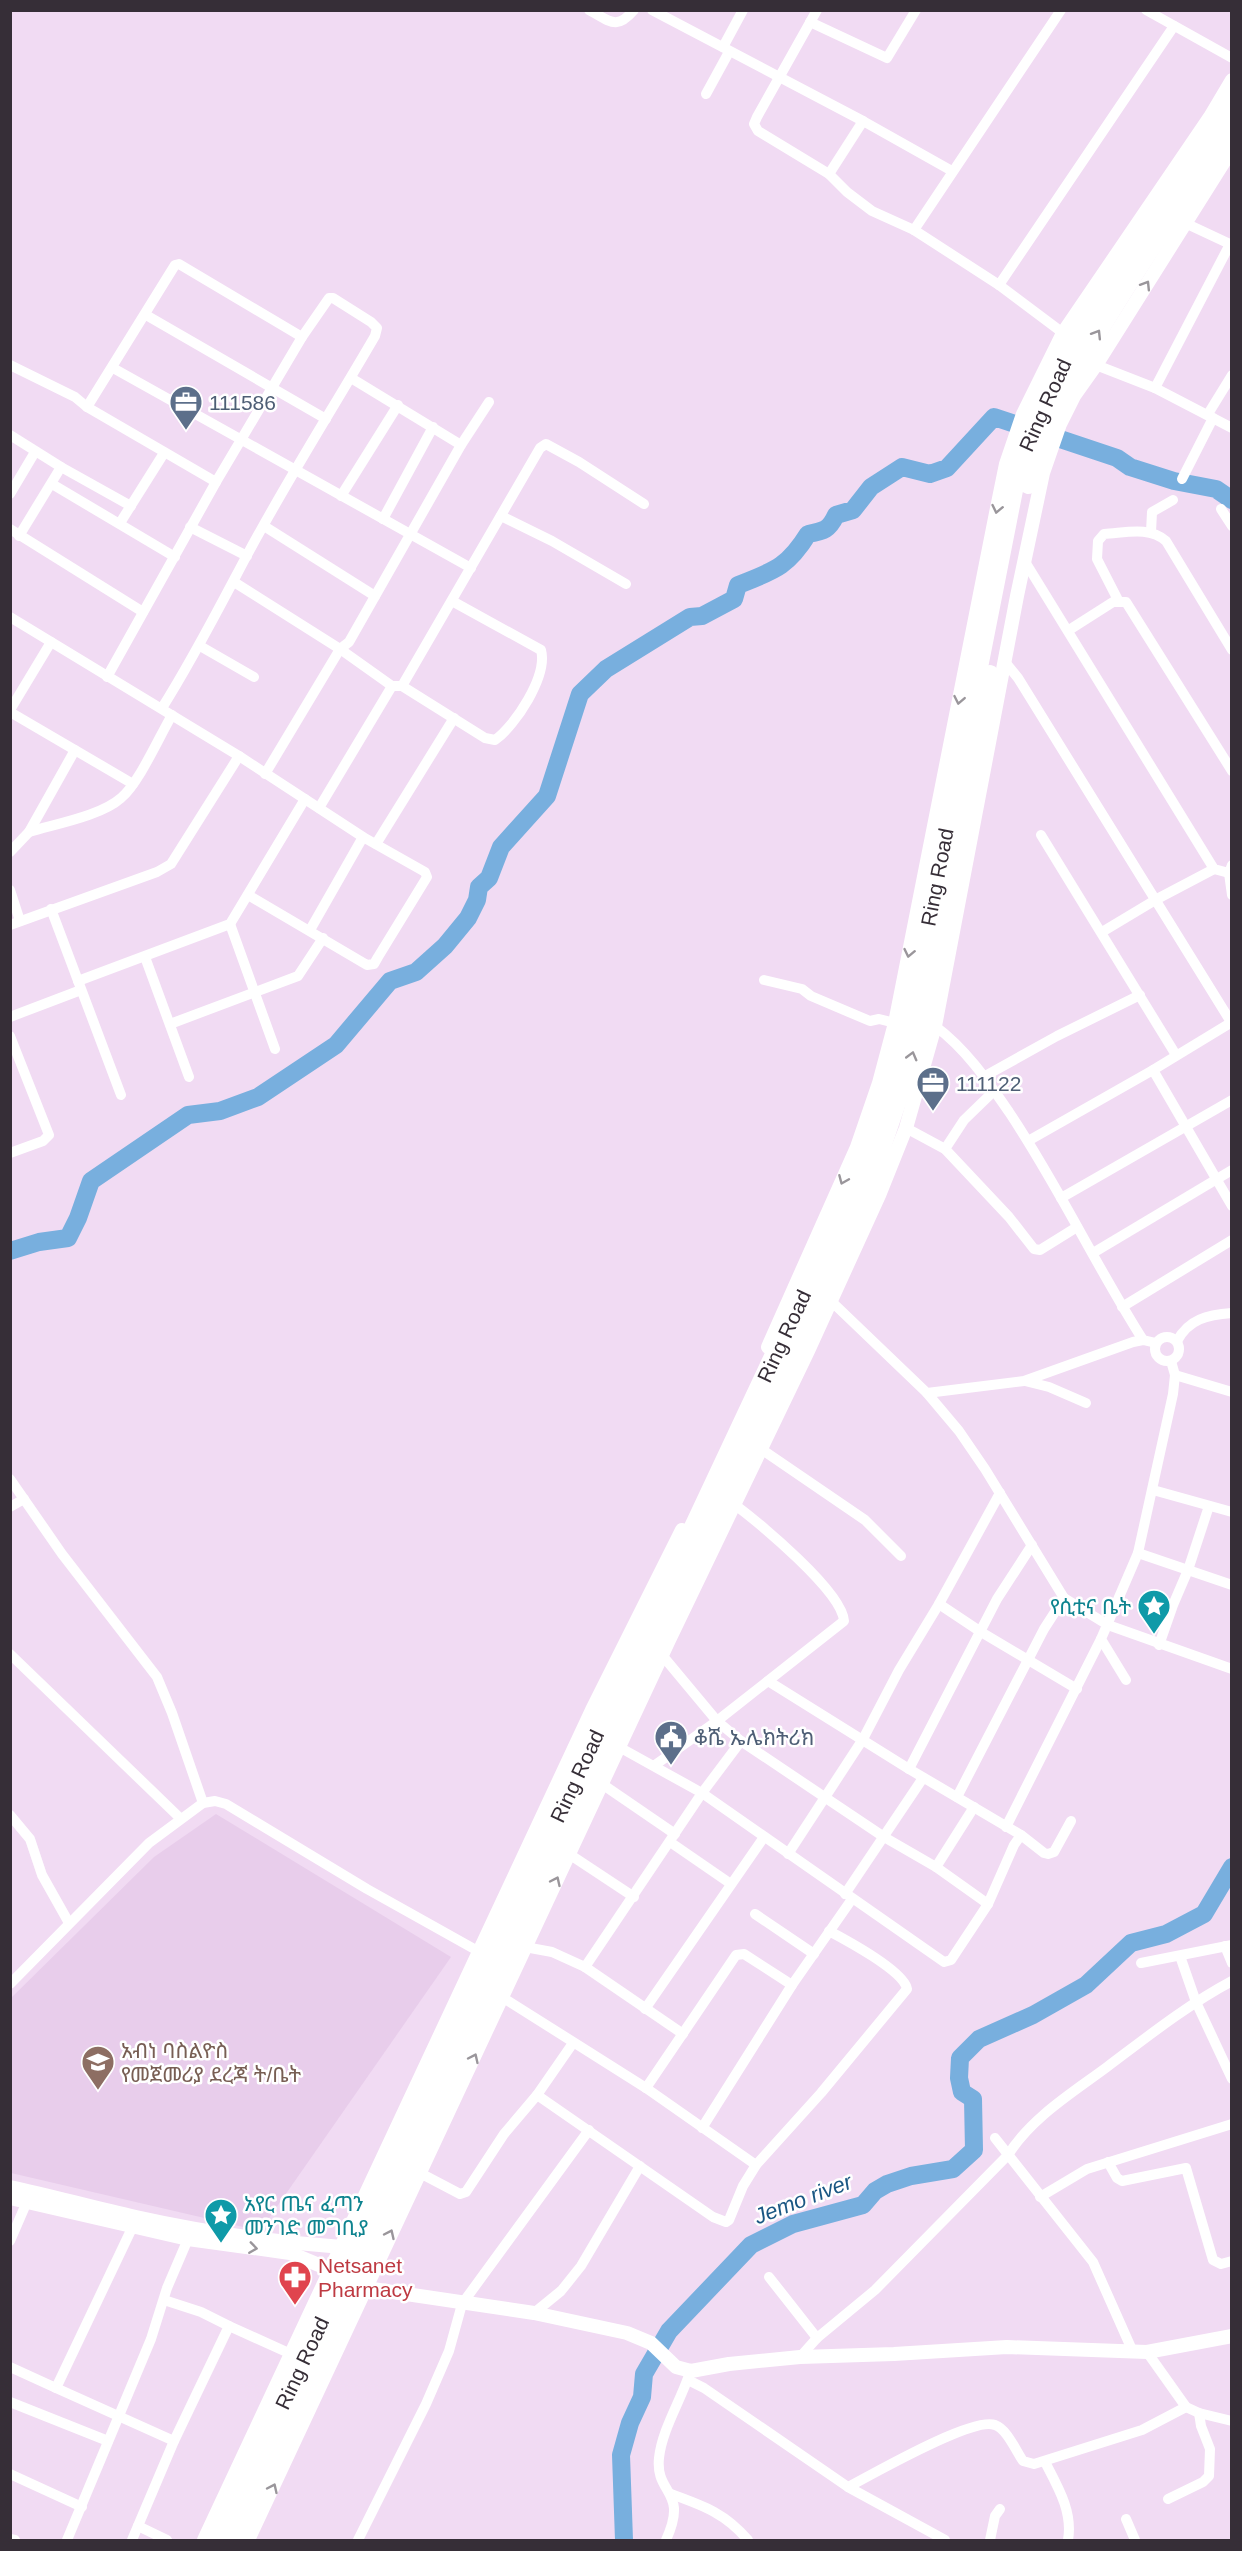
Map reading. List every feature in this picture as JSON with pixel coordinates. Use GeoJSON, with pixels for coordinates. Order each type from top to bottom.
{"type":"FeatureCollection","features":[{"type":"Feature","properties":{"kind":"highway","name":"Ring Road"},"geometry":{"type":"LineString","coordinates":[[218,2541],[485,1955],[815,1270],[866,1153],[893,1073],[915,991],[1028,457],[1041,419],[1072,343],[1232,100]]}},
{"type":"Feature","properties":{"kind":"highway","name":"Ring Road"},"geometry":{"type":"LineString","coordinates":[[1041,419],[1063,389],[1125,288],[1232,127]]}},
{"type":"Feature","properties":{"kind":"highway","name":"Ring Road"},"geometry":{"type":"LineString","coordinates":[[233,2541],[866,1194],[908,1073],[919,1032],[1028,457]]}},
{"type":"Feature","properties":{"kind":"street"},"geometry":{"type":"LineString","coordinates":[[589,10],[619,23],[624,22],[634,10]]}},
{"type":"Feature","properties":{"kind":"street"},"geometry":{"type":"LineString","coordinates":[[652,10],[863,121],[952,171]]}},
{"type":"Feature","properties":{"kind":"street"},"geometry":{"type":"LineString","coordinates":[[706,94],[743,10]]}},
{"type":"Feature","properties":{"kind":"street"},"geometry":{"type":"LineString","coordinates":[[817,10],[757,117],[754,124],[758,131],[829,174],[847,192],[872,211],[914,230],[999,285],[1063,333]]}},
{"type":"Feature","properties":{"kind":"street"},"geometry":{"type":"LineString","coordinates":[[810,22],[887,58],[916,10]]}},
{"type":"Feature","properties":{"kind":"street"},"geometry":{"type":"LineString","coordinates":[[914,230],[1061,10]]}},
{"type":"Feature","properties":{"kind":"street"},"geometry":{"type":"LineString","coordinates":[[1146,10],[1232,57]]}},
{"type":"Feature","properties":{"kind":"street"},"geometry":{"type":"LineString","coordinates":[[999,285],[1174,26]]}},
{"type":"Feature","properties":{"kind":"street"},"geometry":{"type":"LineString","coordinates":[[204,2541],[342,2247],[485,1955],[592,1710],[699,1497],[857,1147],[879,1083],[895,1023],[990,543],[1028,457],[1041,419],[1063,333],[1198,135],[1232,80]]}},
{"type":"Feature","properties":{"kind":"street"},"geometry":{"type":"LineString","coordinates":[[829,174],[863,121]]}},
{"type":"Feature","properties":{"kind":"street"},"geometry":{"type":"LineString","coordinates":[[1041,419],[1074,396],[1096,365],[1232,149]]}},
{"type":"Feature","properties":{"kind":"street"},"geometry":{"type":"LineString","coordinates":[[1155,388],[1231,245],[1185,223]]}},
{"type":"Feature","properties":{"kind":"street"},"geometry":{"type":"LineString","coordinates":[[87,407],[146,315],[169,271],[179,264],[302,337]]}},
{"type":"Feature","properties":{"kind":"street"},"geometry":{"type":"LineString","coordinates":[[106,677],[189,527],[302,337],[329,298],[371,322],[377,328],[375,336],[295,470],[200,646],[162,708]]}},
{"type":"Feature","properties":{"kind":"street"},"geometry":{"type":"LineString","coordinates":[[146,315],[326,419]]}},
{"type":"Feature","properties":{"kind":"street"},"geometry":{"type":"LineString","coordinates":[[1096,365],[1155,388],[1232,428]]}},
{"type":"Feature","properties":{"kind":"street"},"geometry":{"type":"LineString","coordinates":[[113,368],[242,439],[320,486],[471,568]]}},
{"type":"Feature","properties":{"kind":"street"},"geometry":{"type":"LineString","coordinates":[[12,370],[75,397],[87,407],[216,482]]}},
{"type":"Feature","properties":{"kind":"street"},"geometry":{"type":"LineString","coordinates":[[1182,479],[1210,416],[1232,375]]}},
{"type":"Feature","properties":{"kind":"street"},"geometry":{"type":"LineString","coordinates":[[351,378],[461,445]]}},
{"type":"Feature","properties":{"kind":"street"},"geometry":{"type":"LineString","coordinates":[[265,774],[340,649],[349,642],[461,445],[489,402]]}},
{"type":"Feature","properties":{"kind":"street"},"geometry":{"type":"LineString","coordinates":[[341,496],[398,405]]}},
{"type":"Feature","properties":{"kind":"street"},"geometry":{"type":"LineString","coordinates":[[383,519],[433,427]]}},
{"type":"Feature","properties":{"kind":"street"},"geometry":{"type":"LineString","coordinates":[[10,435],[35,452],[131,507]]}},
{"type":"Feature","properties":{"kind":"street"},"geometry":{"type":"LineString","coordinates":[[319,808],[452,601],[540,448],[546,444],[579,462],[644,504]]}},
{"type":"Feature","properties":{"kind":"street"},"geometry":{"type":"LineString","coordinates":[[10,494],[35,452]]}},
{"type":"Feature","properties":{"kind":"street"},"geometry":{"type":"LineString","coordinates":[[120,523],[164,453]]}},
{"type":"Feature","properties":{"kind":"street"},"geometry":{"type":"LineString","coordinates":[[248,2541],[662,1655],[831,1301],[906,1128],[935,1026],[1024,560],[1028,457]]}},
{"type":"Feature","properties":{"kind":"street"},"geometry":{"type":"LineString","coordinates":[[61,467],[52,484],[15,532],[143,612]]}},
{"type":"Feature","properties":{"kind":"street"},"geometry":{"type":"LineString","coordinates":[[52,484],[175,556]]}},
{"type":"Feature","properties":{"kind":"street"},"geometry":{"type":"LineString","coordinates":[[1150,532],[1152,512],[1173,500]]}},
{"type":"Feature","properties":{"kind":"street"},"geometry":{"type":"LineString","coordinates":[[1221,509],[1232,525]]}},
{"type":"Feature","properties":{"kind":"street"},"geometry":{"type":"LineString","coordinates":[[501,516],[552,541],[626,584]]}},
{"type":"Feature","properties":{"kind":"street"},"geometry":{"type":"LineString","coordinates":[[264,526],[375,596]]}},
{"type":"Feature","properties":{"kind":"street"},"geometry":{"type":"LineString","coordinates":[[189,527],[247,556]]}},
{"type":"Feature","properties":{"kind":"street"},"geometry":{"type":"LineString","coordinates":[[1118,600],[1097,559],[1098,541],[1104,534],[1150,532],[1166,541],[1232,650]]}},
{"type":"Feature","properties":{"kind":"street"},"geometry":{"type":"LineString","coordinates":[[1024,560],[1214,868]]}},
{"type":"Feature","properties":{"kind":"street"},"geometry":{"type":"LineString","coordinates":[[234,582],[397,686],[485,738],[495,740],[505,734],[540,673],[543,659],[541,650],[452,601]]}},
{"type":"Feature","properties":{"kind":"street"},"geometry":{"type":"LineString","coordinates":[[1069,630],[1118,600],[1126,602],[1232,771]]}},
{"type":"Feature","properties":{"kind":"street"},"geometry":{"type":"LineString","coordinates":[[10,617],[239,756],[363,837],[425,872],[427,877],[374,964],[367,965],[248,895]]}},
{"type":"Feature","properties":{"kind":"street"},"geometry":{"type":"LineString","coordinates":[[51,642],[10,711],[133,784]]}},
{"type":"Feature","properties":{"kind":"street"},"geometry":{"type":"LineString","coordinates":[[200,646],[254,678]]}},
{"type":"Feature","properties":{"kind":"street"},"geometry":{"type":"LineString","coordinates":[[1005,662],[1018,678],[1157,899],[1231,1022],[1153,1070],[1028,1141]]}},
{"type":"Feature","properties":{"kind":"street"},"geometry":{"type":"LineString","coordinates":[[29,832],[108,808],[122,798],[133,784],[172,715]]}},
{"type":"Feature","properties":{"kind":"street"},"geometry":{"type":"LineString","coordinates":[[376,844],[454,718]]}},
{"type":"Feature","properties":{"kind":"street"},"geometry":{"type":"LineString","coordinates":[[10,852],[29,832],[75,750]]}},
{"type":"Feature","properties":{"kind":"street"},"geometry":{"type":"LineString","coordinates":[[10,890],[15,923],[157,872],[171,864],[239,756]]}},
{"type":"Feature","properties":{"kind":"street"},"geometry":{"type":"LineString","coordinates":[[10,1017],[145,957],[230,924],[305,799]]}},
{"type":"Feature","properties":{"kind":"street"},"geometry":{"type":"LineString","coordinates":[[1041,835],[1176,1055]]}},
{"type":"Feature","properties":{"kind":"street"},"geometry":{"type":"LineString","coordinates":[[310,930],[363,837]]}},
{"type":"Feature","properties":{"kind":"street"},"geometry":{"type":"LineString","coordinates":[[1102,932],[1214,868],[1230,869],[1232,895]]}},
{"type":"Feature","properties":{"kind":"street"},"geometry":{"type":"LineString","coordinates":[[51,909],[121,1095]]}},
{"type":"Feature","properties":{"kind":"street"},"geometry":{"type":"LineString","coordinates":[[230,924],[274,1049]]}},
{"type":"Feature","properties":{"kind":"street"},"geometry":{"type":"LineString","coordinates":[[170,1024],[298,976],[323,938]]}},
{"type":"Feature","properties":{"kind":"street"},"geometry":{"type":"LineString","coordinates":[[145,957],[189,1077]]}},
{"type":"Feature","properties":{"kind":"street"},"geometry":{"type":"LineString","coordinates":[[764,980],[802,989],[811,996],[870,1021],[879,1019],[895,1023]]}},
{"type":"Feature","properties":{"kind":"street"},"geometry":{"type":"LineString","coordinates":[[984,1076],[1057,1036],[1140,995]]}},
{"type":"Feature","properties":{"kind":"street"},"geometry":{"type":"LineString","coordinates":[[935,1026],[954,1040],[984,1076],[1028,1141],[1143,1340]]}},
{"type":"Feature","properties":{"kind":"street"},"geometry":{"type":"LineString","coordinates":[[10,1036],[48,1135],[43,1141],[10,1153]]}},
{"type":"Feature","properties":{"kind":"street"},"geometry":{"type":"LineString","coordinates":[[1153,1070],[1232,1206]]}},
{"type":"Feature","properties":{"kind":"street"},"geometry":{"type":"LineString","coordinates":[[945,1149],[964,1120],[994,1091]]}},
{"type":"Feature","properties":{"kind":"street"},"geometry":{"type":"LineString","coordinates":[[1061,1198],[1232,1100]]}},
{"type":"Feature","properties":{"kind":"street"},"geometry":{"type":"LineString","coordinates":[[906,1128],[945,1149],[1009,1216],[1034,1249],[1040,1250],[1077,1227]]}},
{"type":"Feature","properties":{"kind":"street"},"geometry":{"type":"LineString","coordinates":[[1093,1253],[1232,1170]]}},
{"type":"Feature","properties":{"kind":"street"},"geometry":{"type":"LineString","coordinates":[[1122,1307],[1232,1239]]}},
{"type":"Feature","properties":{"kind":"street"},"geometry":{"type":"LineString","coordinates":[[831,1301],[927,1393],[959,1431],[1064,1598],[1108,1625],[1232,1669]]}},
{"type":"Feature","properties":{"kind":"street"},"geometry":{"type":"LineString","coordinates":[[1171,1361],[1179,1353],[1177,1341],[1183,1330],[1194,1321],[1211,1314],[1232,1313]]}},
{"type":"Feature","properties":{"kind":"street"},"geometry":{"type":"LineString","coordinates":[[1171,1361],[1159,1359],[1154,1348],[1156,1343],[1166,1337],[1177,1341]]}},
{"type":"Feature","properties":{"kind":"street"},"geometry":{"type":"LineString","coordinates":[[927,1393],[1024,1381],[1143,1340],[1156,1343]]}},
{"type":"Feature","properties":{"kind":"street"},"geometry":{"type":"LineString","coordinates":[[1006,1827],[1108,1625],[1138,1553],[1173,1394],[1175,1375],[1171,1361]]}},
{"type":"Feature","properties":{"kind":"street"},"geometry":{"type":"LineString","coordinates":[[1175,1375],[1232,1392]]}},
{"type":"Feature","properties":{"kind":"street"},"geometry":{"type":"LineString","coordinates":[[1024,1381],[1048,1387],[1086,1403]]}},
{"type":"Feature","properties":{"kind":"street"},"geometry":{"type":"LineString","coordinates":[[761,1449],[865,1520],[901,1556]]}},
{"type":"Feature","properties":{"kind":"street"},"geometry":{"type":"LineString","coordinates":[[10,1479],[62,1554],[157,1677],[172,1713],[202,1803]]}},
{"type":"Feature","properties":{"kind":"street"},"geometry":{"type":"LineString","coordinates":[[1153,1490],[1232,1512]]}},
{"type":"Feature","properties":{"kind":"street"},"geometry":{"type":"LineString","coordinates":[[788,1854],[863,1739],[919,1634],[939,1604],[1000,1493]]}},
{"type":"Feature","properties":{"kind":"street"},"geometry":{"type":"LineString","coordinates":[[10,1507],[24,1499]]}},
{"type":"Feature","properties":{"kind":"street"},"geometry":{"type":"LineString","coordinates":[[655,1765],[717,1721],[842,1624],[843,1614],[839,1606],[804,1565],[772,1534],[734,1504]]}},
{"type":"Feature","properties":{"kind":"street"},"geometry":{"type":"LineString","coordinates":[[1160,1645],[1209,1506]]}},
{"type":"Feature","properties":{"kind":"street"},"geometry":{"type":"LineString","coordinates":[[909,1769],[1001,1592],[1032,1545]]}},
{"type":"Feature","properties":{"kind":"street"},"geometry":{"type":"LineString","coordinates":[[1138,1553],[1232,1585]]}},
{"type":"Feature","properties":{"kind":"street"},"geometry":{"type":"LineString","coordinates":[[957,1797],[1044,1629],[1064,1598]]}},
{"type":"Feature","properties":{"kind":"street"},"geometry":{"type":"LineString","coordinates":[[939,1604],[1028,1662],[1077,1689]]}},
{"type":"Feature","properties":{"kind":"street"},"geometry":{"type":"LineString","coordinates":[[1101,1639],[1126,1680]]}},
{"type":"Feature","properties":{"kind":"street"},"geometry":{"type":"LineString","coordinates":[[10,1654],[180,1818]]}},
{"type":"Feature","properties":{"kind":"street"},"geometry":{"type":"LineString","coordinates":[[662,1655],[717,1721],[741,1741],[884,1837],[936,1867],[988,1904]]}},
{"type":"Feature","properties":{"kind":"street"},"geometry":{"type":"LineString","coordinates":[[768,1681],[923,1778],[1020,1835],[1044,1852],[1052,1854],[1071,1821]]}},
{"type":"Feature","properties":{"kind":"street"},"geometry":{"type":"LineString","coordinates":[[585,1966],[634,1897],[702,1792],[741,1741]]}},
{"type":"Feature","properties":{"kind":"street"},"geometry":{"type":"LineString","coordinates":[[619,1747],[702,1792],[764,1838],[944,1962],[951,1960],[988,1904],[1020,1835]]}},
{"type":"Feature","properties":{"kind":"street"},"geometry":{"type":"LineString","coordinates":[[702,2128],[792,1985],[829,1931],[884,1837],[923,1778]]}},
{"type":"Feature","properties":{"kind":"street"},"geometry":{"type":"LineString","coordinates":[[602,1784],[731,1884]]}},
{"type":"Feature","properties":{"kind":"street"},"geometry":{"type":"LineString","coordinates":[[10,1984],[149,1843],[202,1803],[215,1801],[226,1804],[367,1889],[485,1955]]}},
{"type":"Feature","properties":{"kind":"street"},"geometry":{"type":"LineString","coordinates":[[936,1867],[974,1807]]}},
{"type":"Feature","properties":{"kind":"street"},"geometry":{"type":"LineString","coordinates":[[10,1815],[30,1839],[42,1875],[69,1923]]}},
{"type":"Feature","properties":{"kind":"street"},"geometry":{"type":"LineString","coordinates":[[645,2009],[764,1838]]}},
{"type":"Feature","properties":{"kind":"street"},"geometry":{"type":"LineString","coordinates":[[569,1854],[634,1897]]}},
{"type":"Feature","properties":{"kind":"street"},"geometry":{"type":"LineString","coordinates":[[755,1914],[814,1954]]}},
{"type":"Feature","properties":{"kind":"street"},"geometry":{"type":"LineString","coordinates":[[537,2095],[713,2217],[726,2222],[756,2165],[821,2093],[908,1989],[904,1980],[868,1953],[829,1931]]}},
{"type":"Feature","properties":{"kind":"street"},"geometry":{"type":"LineString","coordinates":[[1141,1963],[1228,1946],[1232,1963]]}},
{"type":"Feature","properties":{"kind":"street"},"geometry":{"type":"LineString","coordinates":[[525,1947],[552,1952],[585,1966],[683,2034]]}},
{"type":"Feature","properties":{"kind":"street"},"geometry":{"type":"LineString","coordinates":[[646,2088],[735,1955],[744,1954],[792,1985]]}},
{"type":"Feature","properties":{"kind":"street"},"geometry":{"type":"LineString","coordinates":[[1180,1956],[1196,2002],[1232,2079]]}},
{"type":"Feature","properties":{"kind":"street"},"geometry":{"type":"LineString","coordinates":[[800,2357],[817,2338],[875,2290],[1008,2155],[1018,2139],[1045,2114],[1196,2002],[1232,1981]]}},
{"type":"Feature","properties":{"kind":"street"},"geometry":{"type":"LineString","coordinates":[[502,1997],[646,2088],[756,2165]]}},
{"type":"Feature","properties":{"kind":"street"},"geometry":{"type":"LineString","coordinates":[[420,2173],[452,2191],[460,2194],[466,2192],[504,2134],[537,2095],[573,2043]]}},
{"type":"Feature","properties":{"kind":"street"},"geometry":{"type":"LineString","coordinates":[[1041,2197],[1087,2169],[1232,2124]]}},
{"type":"Feature","properties":{"kind":"street"},"geometry":{"type":"LineString","coordinates":[[358,2541],[426,2404],[449,2350],[462,2304],[589,2130]]}},
{"type":"Feature","properties":{"kind":"street"},"geometry":{"type":"LineString","coordinates":[[995,2138],[1093,2262],[1140,2352],[1186,2407],[1199,2413],[1232,2421]]}},
{"type":"Feature","properties":{"kind":"street"},"geometry":{"type":"LineString","coordinates":[[1108,2162],[1122,2181],[1186,2168],[1213,2260],[1221,2264],[1232,2261]]}},
{"type":"Feature","properties":{"kind":"street"},"geometry":{"type":"LineString","coordinates":[[534,2313],[561,2291],[581,2266],[640,2166]]}},
{"type":"Feature","properties":{"kind":"street"},"geometry":{"type":"LineString","coordinates":[[10,2187],[29,2196],[133,2226],[188,2239],[290,2253],[331,2270]]}},
{"type":"Feature","properties":{"kind":"street"},"geometry":{"type":"LineString","coordinates":[[10,2198],[29,2196],[195,2228],[342,2247]]}},
{"type":"Feature","properties":{"kind":"street"},"geometry":{"type":"LineString","coordinates":[[10,2241],[29,2196]]}},
{"type":"Feature","properties":{"kind":"street"},"geometry":{"type":"LineString","coordinates":[[56,2388],[133,2226]]}},
{"type":"Feature","properties":{"kind":"street"},"geometry":{"type":"LineString","coordinates":[[67,2541],[151,2339],[188,2239]]}},
{"type":"Feature","properties":{"kind":"street"},"geometry":{"type":"LineString","coordinates":[[769,2277],[817,2338]]}},
{"type":"Feature","properties":{"kind":"street"},"geometry":{"type":"LineString","coordinates":[[366,2288],[534,2313],[627,2333],[651,2343],[666,2360],[704,2388],[848,2487],[945,2541]]}},
{"type":"Feature","properties":{"kind":"street"},"geometry":{"type":"LineString","coordinates":[[164,2300],[201,2312],[291,2354]]}},
{"type":"Feature","properties":{"kind":"street"},"geometry":{"type":"LineString","coordinates":[[132,2541],[174,2441],[229,2326]]}},
{"type":"Feature","properties":{"kind":"street"},"geometry":{"type":"LineString","coordinates":[[689,2375],[729,2364],[800,2357],[1029,2346],[1140,2352],[1232,2336]]}},
{"type":"Feature","properties":{"kind":"street"},"geometry":{"type":"LineString","coordinates":[[10,2367],[174,2441]]}},
{"type":"Feature","properties":{"kind":"street"},"geometry":{"type":"LineString","coordinates":[[666,2541],[676,2516],[675,2504],[659,2473],[659,2457],[689,2375]]}},
{"type":"Feature","properties":{"kind":"street"},"geometry":{"type":"LineString","coordinates":[[10,2402],[108,2441]]}},
{"type":"Feature","properties":{"kind":"street"},"geometry":{"type":"LineString","coordinates":[[848,2487],[953,2433],[986,2423],[999,2427],[1023,2461],[1034,2464],[1142,2430],[1186,2407]]}},
{"type":"Feature","properties":{"kind":"street"},"geometry":{"type":"LineString","coordinates":[[1168,2499],[1203,2482],[1209,2476],[1210,2449],[1199,2413]]}},
{"type":"Feature","properties":{"kind":"street"},"geometry":{"type":"LineString","coordinates":[[1045,2462],[1068,2512],[1071,2527],[1068,2541]]}},
{"type":"Feature","properties":{"kind":"street"},"geometry":{"type":"LineString","coordinates":[[10,2474],[82,2507]]}},
{"type":"Feature","properties":{"kind":"street"},"geometry":{"type":"LineString","coordinates":[[671,2494],[713,2509],[734,2524],[748,2541]]}},
{"type":"Feature","properties":{"kind":"street"},"geometry":{"type":"LineString","coordinates":[[990,2541],[995,2516],[1000,2509]]}},
{"type":"Feature","properties":{"kind":"street"},"geometry":{"type":"LineString","coordinates":[[1126,2519],[1135,2541]]}},
{"type":"Feature","properties":{"kind":"street"},"geometry":{"type":"LineString","coordinates":[[138,2526],[167,2541]]}},
{"type":"Feature","properties":{"kind":"shaded area"},"geometry":{"type":"Polygon","coordinates":[[[216,1814],[451,1957],[260,2231],[11,2173],[11,1998],[154,1857],[216,1814]]]}},
{"type":"Feature","properties":{"kind":"waterway"},"geometry":{"type":"LineString","coordinates":[[10,1251],[39,1242],[68,1238],[91,1181],[188,1115],[220,1111],[258,1097],[336,1045],[390,981],[416,972],[445,946],[468,918],[477,900],[479,887],[489,878],[501,847],[547,796],[580,694],[606,669],[690,617],[702,616],[734,599],[738,585],[778,567],[793,554],[808,534],[825,529],[836,515],[853,510],[871,487],[902,467],[930,474],[947,468],[994,417],[1117,458],[1130,467],[1174,481],[1216,489],[1232,500]]}},
{"type":"Feature","properties":{"kind":"waterway","name":"Jemo river"},"geometry":{"type":"LineString","coordinates":[[624,2540],[621,2455],[630,2423],[642,2397],[644,2374],[669,2331],[751,2245],[793,2224],[863,2205],[875,2191],[887,2184],[911,2176],[953,2169],[974,2150],[973,2099],[962,2092],[959,2078],[960,2058],[979,2039],[1033,2015],[1086,1985],[1131,1943],[1166,1934],[1204,1914],[1232,1867]]}},
{"type":"Feature","properties":{"kind":"place","name":"111586"},"geometry":{"type":"Point","coordinates":[186,431]}},
{"type":"Feature","properties":{"kind":"place","name":"111122"},"geometry":{"type":"Point","coordinates":[933,1112]}},
{"type":"Feature","properties":{"kind":"place","name":"የሲቲና ቤት"},"geometry":{"type":"Point","coordinates":[1154,1635]}},
{"type":"Feature","properties":{"kind":"place","name":"ቆሼ ኤሌክትሪክ"},"geometry":{"type":"Point","coordinates":[671,1766]}},
{"type":"Feature","properties":{"kind":"place","name":"አብነ ባስልዮስ የመጀመሪያ ደረጃ ት/ቤት"},"geometry":{"type":"Point","coordinates":[98,2091]}},
{"type":"Feature","properties":{"kind":"place","name":"አየር ጤና ፈጣን መንገድ መግቢያ"},"geometry":{"type":"Point","coordinates":[221,2244]}},
{"type":"Feature","properties":{"kind":"place","name":"Netsanet Pharmacy"},"geometry":{"type":"Point","coordinates":[295,2306]}}]}
